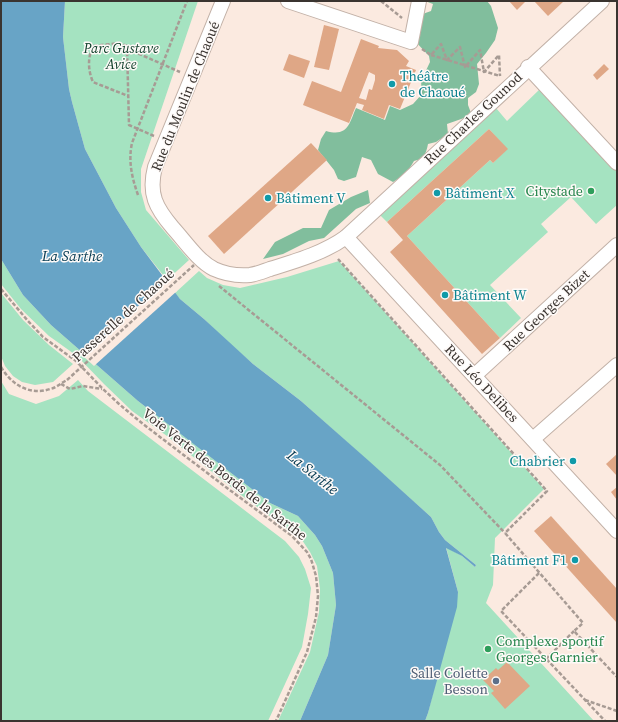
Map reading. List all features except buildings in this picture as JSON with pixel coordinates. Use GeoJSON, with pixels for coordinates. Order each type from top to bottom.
{"type":"FeatureCollection","features":[{"type":"Feature","properties":{"kind":"street","name":"Rue du Moulin de Chaoué"},"geometry":{"type":"LineString","coordinates":[[223,1],[166,141],[152,180],[153,193],[157,205],[164,217],[199,257],[213,268],[237,275],[251,274],[284,265],[328,248],[346,237]]}},
{"type":"Feature","properties":{"kind":"street"},"geometry":{"type":"LineString","coordinates":[[288,1],[404,40],[419,1]]}},
{"type":"Feature","properties":{"kind":"street","name":"Rue Charles Gounod"},"geometry":{"type":"LineString","coordinates":[[346,237],[528,67],[602,1]]}},
{"type":"Feature","properties":{"kind":"street"},"geometry":{"type":"LineString","coordinates":[[528,67],[617,163]]}},
{"type":"Feature","properties":{"kind":"street","name":"Rue Léo Delibes"},"geometry":{"type":"LineString","coordinates":[[346,237],[475,375],[617,531]]}},
{"type":"Feature","properties":{"kind":"street","name":"Rue Georges Bizet"},"geometry":{"type":"LineString","coordinates":[[475,375],[617,245]]}},
{"type":"Feature","properties":{"kind":"street"},"geometry":{"type":"LineString","coordinates":[[533,439],[617,365]]}},
{"type":"Feature","properties":{"kind":"path"},"geometry":{"type":"LineString","coordinates":[[381,1],[402,18],[404,40],[431,55],[500,77]]}},
{"type":"Feature","properties":{"kind":"path"},"geometry":{"type":"LineString","coordinates":[[128,96],[93,82],[89,74],[90,52],[94,46],[119,43],[127,46],[137,54],[192,77]]}},
{"type":"Feature","properties":{"kind":"path"},"geometry":{"type":"LineString","coordinates":[[431,55],[441,44],[447,60]]}},
{"type":"Feature","properties":{"kind":"path"},"geometry":{"type":"LineString","coordinates":[[127,46],[129,125],[166,141]]}},
{"type":"Feature","properties":{"kind":"path"},"geometry":{"type":"LineString","coordinates":[[447,60],[460,47],[465,67]]}},
{"type":"Feature","properties":{"kind":"path"},"geometry":{"type":"LineString","coordinates":[[465,67],[480,50],[484,72]]}},
{"type":"Feature","properties":{"kind":"path"},"geometry":{"type":"LineString","coordinates":[[484,72],[498,55],[500,77]]}},
{"type":"Feature","properties":{"kind":"path"},"geometry":{"type":"LineString","coordinates":[[500,77],[505,72]]}},
{"type":"Feature","properties":{"kind":"path"},"geometry":{"type":"LineString","coordinates":[[328,248],[547,491],[505,533]]}},
{"type":"Feature","properties":{"kind":"path","name":"Passerelle de Chaoué"},"geometry":{"type":"LineString","coordinates":[[1,366],[10,380],[17,385],[26,389],[44,391],[52,389],[67,380],[194,265],[199,270]]}},
{"type":"Feature","properties":{"kind":"path"},"geometry":{"type":"LineString","coordinates":[[216,284],[440,464],[505,533],[583,623],[546,659]]}},
{"type":"Feature","properties":{"kind":"path","name":"Voie Verte des Bords de la Sarthe"},"geometry":{"type":"LineString","coordinates":[[1,290],[44,337],[76,361],[103,389],[143,424],[248,505],[292,536],[300,543],[311,559],[316,576],[318,596],[313,630],[297,675],[276,721]]}},
{"type":"Feature","properties":{"kind":"path"},"geometry":{"type":"LineString","coordinates":[[60,384],[70,389],[82,386],[103,389]]}},
{"type":"Feature","properties":{"kind":"path"},"geometry":{"type":"LineString","coordinates":[[539,573],[501,611],[605,721]]}},
{"type":"Feature","properties":{"kind":"path"},"geometry":{"type":"LineString","coordinates":[[574,631],[617,677]]}},
{"type":"Feature","properties":{"kind":"path"},"geometry":{"type":"LineString","coordinates":[[584,699],[617,711]]}},
{"type":"Feature","properties":{"kind":"green space","name":"Parc Gustave Avice"},"geometry":{"type":"Polygon","coordinates":[[[65,1],[198,1],[141,169],[141,192],[146,210],[189,260],[167,280],[141,247],[116,208],[85,149],[69,89],[63,37],[65,1]]]}},
{"type":"Feature","properties":{"kind":"green space"},"geometry":{"type":"Polygon","coordinates":[[[425,1],[487,1],[491,6],[498,28],[495,40],[477,64],[479,84],[476,92],[468,98],[468,105],[471,113],[464,118],[447,124],[448,134],[436,142],[428,144],[422,157],[414,161],[406,174],[393,182],[378,174],[371,160],[362,157],[356,177],[344,181],[338,179],[334,170],[318,150],[321,139],[326,131],[339,132],[347,128],[356,108],[385,120],[390,106],[400,110],[413,104],[422,94],[421,81],[430,62],[429,56],[414,40],[417,16],[431,11],[433,4],[425,1]]]}},
{"type":"Feature","properties":{"kind":"green space"},"geometry":{"type":"Polygon","coordinates":[[[541,88],[617,171],[617,205],[596,224],[571,197],[541,224],[548,232],[490,285],[521,318],[500,338],[407,236],[490,160],[493,163],[507,149],[489,129],[387,222],[380,215],[496,108],[507,121],[541,88]]]}},
{"type":"Feature","properties":{"kind":"green space"},"geometry":{"type":"Polygon","coordinates":[[[368,190],[370,203],[356,209],[324,238],[309,241],[283,254],[263,259],[275,242],[303,228],[321,228],[329,210],[351,197],[368,190]]]}},
{"type":"Feature","properties":{"kind":"green space"},"geometry":{"type":"Polygon","coordinates":[[[1,259],[23,295],[51,325],[138,401],[270,503],[298,516],[315,535],[322,546],[333,573],[336,605],[328,655],[300,721],[278,721],[310,652],[319,612],[320,589],[317,566],[310,552],[302,540],[241,495],[167,436],[132,411],[77,356],[49,336],[21,309],[1,284],[1,259]]]}},
{"type":"Feature","properties":{"kind":"green space"},"geometry":{"type":"Polygon","coordinates":[[[339,261],[544,489],[495,538],[493,585],[486,603],[594,721],[425,721],[458,592],[446,547],[462,556],[475,567],[476,565],[445,540],[431,517],[301,401],[253,364],[229,343],[175,293],[199,271],[207,278],[223,285],[240,288],[287,277],[339,261]]]}},
{"type":"Feature","properties":{"kind":"green space"},"geometry":{"type":"Polygon","coordinates":[[[1,293],[23,320],[49,345],[73,364],[53,382],[35,385],[22,382],[13,376],[5,366],[1,356],[1,293]]]}},
{"type":"Feature","properties":{"kind":"green space"},"geometry":{"type":"Polygon","coordinates":[[[78,380],[88,391],[285,541],[299,557],[305,569],[311,588],[302,647],[268,721],[1,721],[1,381],[9,394],[36,404],[59,396],[78,380]]]}},
{"type":"Feature","properties":{"kind":"water","name":"La Sarthe"},"geometry":{"type":"Polygon","coordinates":[[[1,1],[65,1],[63,37],[69,89],[85,149],[116,208],[141,247],[180,299],[253,364],[301,401],[369,461],[431,517],[445,540],[476,565],[475,567],[462,556],[446,548],[458,592],[457,607],[425,721],[300,721],[328,655],[336,605],[333,573],[322,546],[315,535],[298,516],[270,503],[138,401],[51,325],[23,295],[1,259],[1,1]]]}},
{"type":"Feature","properties":{"kind":"pier"},"geometry":{"type":"Polygon","coordinates":[[[168,279],[177,291],[94,366],[83,356],[168,279]]]}},
{"type":"Feature","properties":{"kind":"place","name":"Théâtre de Chaoué"},"geometry":{"type":"Point","coordinates":[392,84]}},
{"type":"Feature","properties":{"kind":"place","name":"Citystade"},"geometry":{"type":"Point","coordinates":[591,191]}},
{"type":"Feature","properties":{"kind":"place","name":"Bâtiment X"},"geometry":{"type":"Point","coordinates":[437,193]}},
{"type":"Feature","properties":{"kind":"place","name":"Bâtiment V"},"geometry":{"type":"Point","coordinates":[268,198]}},
{"type":"Feature","properties":{"kind":"place","name":"Bâtiment W"},"geometry":{"type":"Point","coordinates":[445,295]}},
{"type":"Feature","properties":{"kind":"place","name":"Chabrier"},"geometry":{"type":"Point","coordinates":[573,461]}},
{"type":"Feature","properties":{"kind":"place","name":"Bâtiment F1"},"geometry":{"type":"Point","coordinates":[575,560]}},
{"type":"Feature","properties":{"kind":"place","name":"Complexe sportif Georges Garnier"},"geometry":{"type":"Point","coordinates":[488,649]}},
{"type":"Feature","properties":{"kind":"place","name":"Salle Colette Besson"},"geometry":{"type":"Point","coordinates":[496,681]}}]}
